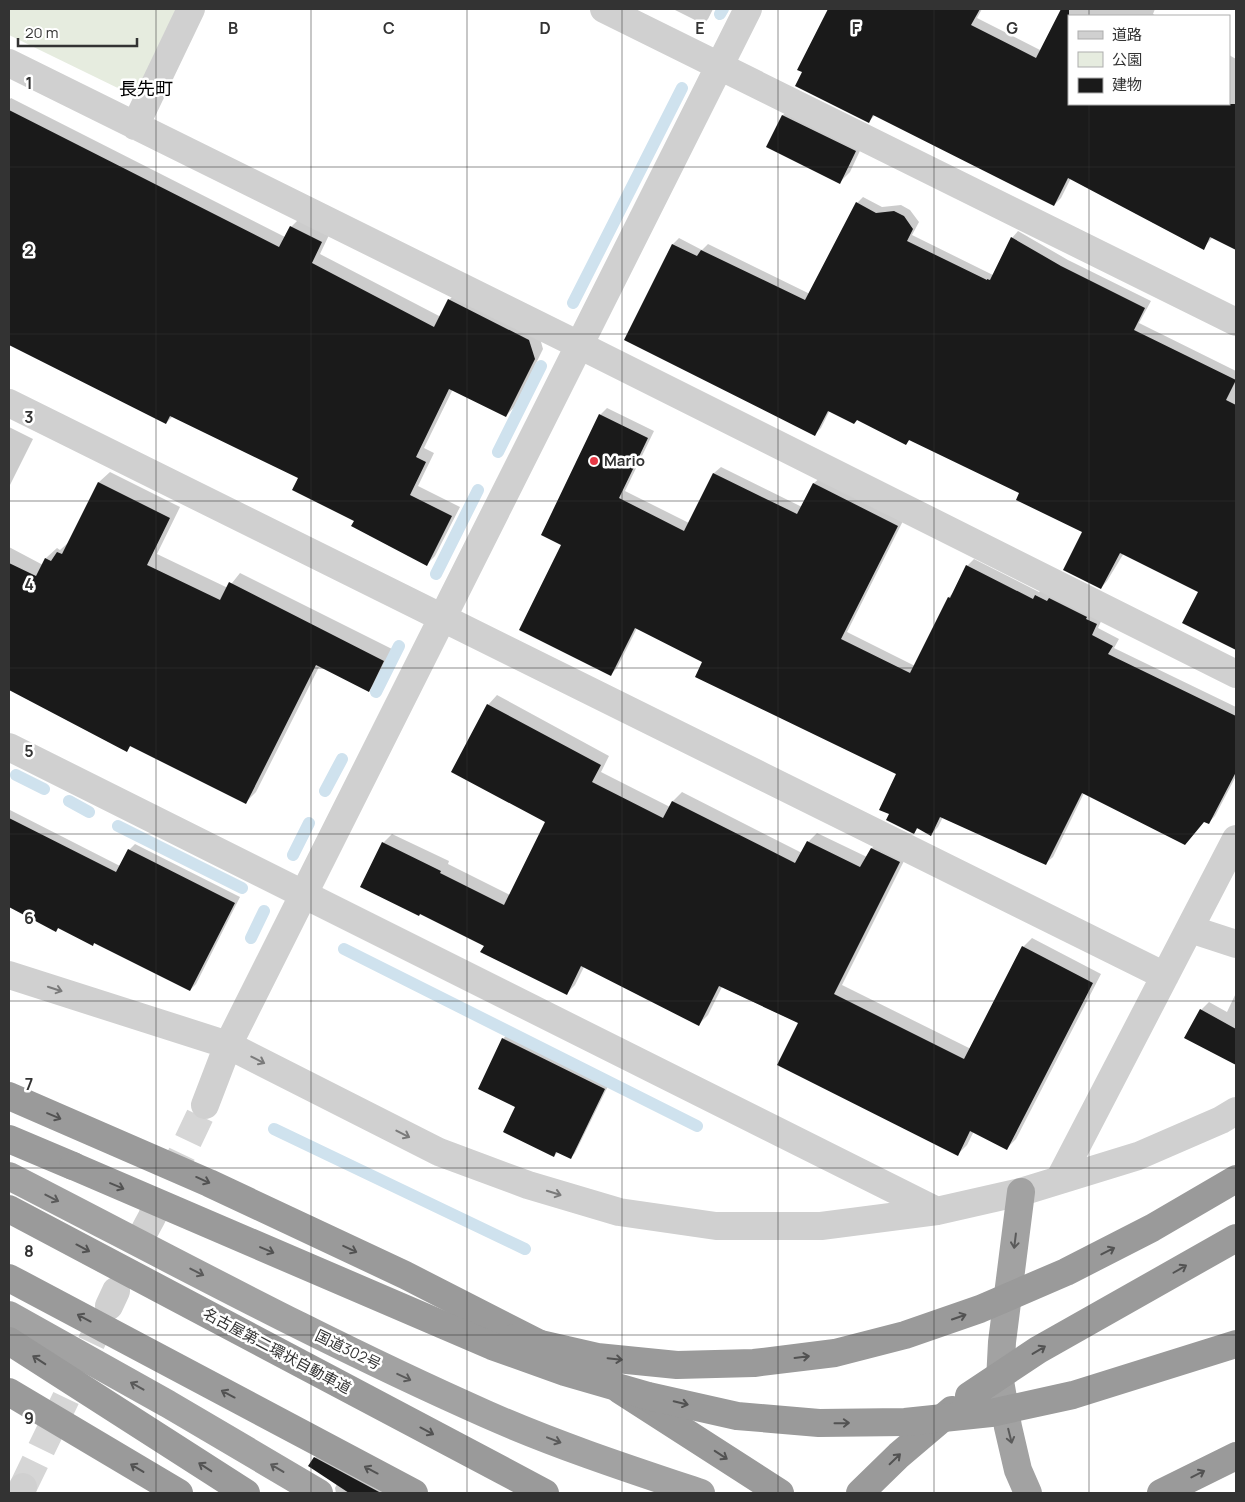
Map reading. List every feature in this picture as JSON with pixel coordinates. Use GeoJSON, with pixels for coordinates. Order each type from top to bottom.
{"type":"FeatureCollection","features":[{"type":"Feature","properties":{"kind":"highway"},"geometry":{"type":"LineString","coordinates":[[9,1096],[218,1187],[405,1275],[571,1360],[780,1493]]}},
{"type":"Feature","properties":{"kind":"highway"},"geometry":{"type":"LineString","coordinates":[[9,1138],[492,1346],[565,1372],[648,1396],[737,1416],[819,1423],[905,1422],[991,1413],[1073,1395],[1236,1344]]}},
{"type":"Feature","properties":{"kind":"highway","name":"国道302号"},"geometry":{"type":"LineString","coordinates":[[9,1176],[361,1357],[487,1415],[613,1463],[702,1493]]}},
{"type":"Feature","properties":{"kind":"highway"},"geometry":{"type":"LineString","coordinates":[[382,1299],[501,1335],[597,1357],[677,1365],[754,1363],[835,1353],[904,1335],[980,1310],[1066,1272],[1152,1228],[1236,1179]]}},
{"type":"Feature","properties":{"kind":"highway"},"geometry":{"type":"LineString","coordinates":[[1021,1192],[1002,1342],[1000,1381],[1018,1470],[1028,1493]]}},
{"type":"Feature","properties":{"kind":"highway","name":"名古屋第二環状自動車道"},"geometry":{"type":"LineString","coordinates":[[9,1209],[545,1493]]}},
{"type":"Feature","properties":{"kind":"highway"},"geometry":{"type":"LineString","coordinates":[[860,1493],[899,1455],[969,1396],[1038,1350],[1236,1238]]}},
{"type":"Feature","properties":{"kind":"highway"},"geometry":{"type":"LineString","coordinates":[[9,1278],[414,1493]]}},
{"type":"Feature","properties":{"kind":"highway"},"geometry":{"type":"LineString","coordinates":[[9,1315],[88,1350],[168,1404],[319,1493]]}},
{"type":"Feature","properties":{"kind":"highway"},"geometry":{"type":"LineString","coordinates":[[9,1341],[246,1493]]}},
{"type":"Feature","properties":{"kind":"highway"},"geometry":{"type":"LineString","coordinates":[[9,1392],[179,1493]]}},
{"type":"Feature","properties":{"kind":"highway"},"geometry":{"type":"LineString","coordinates":[[1161,1493],[1236,1456]]}},
{"type":"Feature","properties":{"kind":"street"},"geometry":{"type":"LineString","coordinates":[[135,126],[191,9]]}},
{"type":"Feature","properties":{"kind":"street"},"geometry":{"type":"LineString","coordinates":[[604,9],[1236,322]]}},
{"type":"Feature","properties":{"kind":"street"},"geometry":{"type":"LineString","coordinates":[[205,1105],[228,1044],[748,9]]}},
{"type":"Feature","properties":{"kind":"street"},"geometry":{"type":"LineString","coordinates":[[9,63],[579,345],[1236,674]]}},
{"type":"Feature","properties":{"kind":"street"},"geometry":{"type":"LineString","coordinates":[[9,403],[1165,976]]}},
{"type":"Feature","properties":{"kind":"street"},"geometry":{"type":"LineString","coordinates":[[9,747],[937,1211]]}},
{"type":"Feature","properties":{"kind":"street"},"geometry":{"type":"LineString","coordinates":[[1059,1180],[1236,839]]}},
{"type":"Feature","properties":{"kind":"street"},"geometry":{"type":"LineString","coordinates":[[1190,929],[1236,944]]}},
{"type":"Feature","properties":{"kind":"street"},"geometry":{"type":"LineString","coordinates":[[9,975],[228,1044],[439,1152],[528,1185],[620,1212],[716,1226],[821,1226],[937,1211],[1021,1192],[1138,1156],[1220,1120],[1236,1111]]}},
{"type":"Feature","properties":{"kind":"green space"},"geometry":{"type":"Polygon","coordinates":[[[9,9],[182,9],[143,87],[128,93],[9,35],[9,9]]]}},
{"type":"Feature","properties":{"kind":"building"},"geometry":{"type":"Polygon","coordinates":[[[828,9],[980,9],[971,25],[1036,58],[1061,9],[1069,9],[1068,105],[1236,104],[1236,250],[1210,237],[1204,250],[1068,178],[1054,206],[873,115],[869,123],[795,86],[802,72],[797,70],[828,9]]]}},
{"type":"Feature","properties":{"kind":"building"},"geometry":{"type":"Polygon","coordinates":[[[9,110],[279,247],[290,226],[322,242],[312,263],[434,327],[448,299],[529,340],[535,359],[506,417],[449,389],[416,457],[426,462],[410,495],[452,516],[427,566],[351,526],[354,521],[292,490],[298,478],[170,416],[166,424],[9,345],[9,110]]]}},
{"type":"Feature","properties":{"kind":"building"},"geometry":{"type":"Polygon","coordinates":[[[782,115],[856,151],[840,184],[766,147],[782,115]]]}},
{"type":"Feature","properties":{"kind":"building"},"geometry":{"type":"Polygon","coordinates":[[[856,202],[876,213],[894,211],[904,216],[913,229],[907,241],[987,280],[990,280],[1011,237],[1061,266],[1145,308],[1134,330],[1236,380],[1226,400],[1236,405],[1236,650],[1182,623],[1198,592],[1120,553],[1101,589],[1063,570],[1082,532],[1016,500],[1019,493],[909,440],[906,445],[857,420],[854,424],[828,411],[815,436],[624,340],[672,244],[697,256],[701,250],[805,300],[856,202]]]}},
{"type":"Feature","properties":{"kind":"building"},"geometry":{"type":"Polygon","coordinates":[[[599,414],[648,438],[619,498],[684,531],[713,473],[797,514],[813,483],[898,526],[841,639],[910,673],[966,565],[1033,599],[1035,595],[1047,601],[1049,598],[1087,617],[1086,619],[1097,624],[1092,635],[1113,646],[1108,654],[1236,716],[1236,772],[1209,824],[1204,822],[1185,845],[1082,793],[1046,865],[940,817],[931,836],[917,828],[914,834],[886,820],[889,814],[879,810],[896,774],[695,677],[702,662],[635,628],[611,676],[519,630],[561,545],[541,535],[599,414]]]}},
{"type":"Feature","properties":{"kind":"building"},"geometry":{"type":"Polygon","coordinates":[[[98,482],[170,518],[147,565],[220,600],[229,582],[384,661],[369,692],[316,665],[246,804],[130,746],[127,752],[9,690],[9,563],[36,576],[45,558],[51,561],[57,552],[62,554],[98,482]]]}},
{"type":"Feature","properties":{"kind":"building"},"geometry":{"type":"Polygon","coordinates":[[[487,704],[601,765],[592,782],[663,818],[672,801],[795,863],[807,841],[860,867],[871,848],[900,862],[834,994],[964,1059],[1022,946],[1093,983],[1007,1150],[970,1131],[958,1156],[777,1065],[798,1023],[719,986],[699,1026],[581,966],[567,995],[480,952],[484,946],[360,887],[382,842],[504,905],[545,822],[451,772],[487,704]]]}},
{"type":"Feature","properties":{"kind":"building"},"geometry":{"type":"Polygon","coordinates":[[[9,818],[116,872],[128,849],[235,903],[190,991],[94,943],[93,946],[58,928],[56,932],[9,907],[9,818]]]}},
{"type":"Feature","properties":{"kind":"building"},"geometry":{"type":"Polygon","coordinates":[[[1200,1009],[1236,1029],[1236,1065],[1184,1038],[1200,1009]]]}},
{"type":"Feature","properties":{"kind":"building"},"geometry":{"type":"Polygon","coordinates":[[[502,1038],[605,1089],[571,1159],[556,1152],[554,1157],[503,1132],[515,1107],[478,1089],[502,1038]]]}},
{"type":"Feature","properties":{"kind":"building"},"geometry":{"type":"Polygon","coordinates":[[[314,1457],[381,1493],[349,1493],[308,1466],[314,1457]]]}},
{"type":"Feature","properties":{"kind":"waterway"},"geometry":{"type":"LineString","coordinates":[[720,14],[723,9]]}},
{"type":"Feature","properties":{"kind":"waterway"},"geometry":{"type":"LineString","coordinates":[[573,303],[682,88]]}},
{"type":"Feature","properties":{"kind":"waterway"},"geometry":{"type":"LineString","coordinates":[[498,452],[541,366]]}},
{"type":"Feature","properties":{"kind":"waterway"},"geometry":{"type":"LineString","coordinates":[[436,574],[478,490]]}},
{"type":"Feature","properties":{"kind":"waterway"},"geometry":{"type":"LineString","coordinates":[[376,692],[399,646]]}},
{"type":"Feature","properties":{"kind":"waterway"},"geometry":{"type":"LineString","coordinates":[[325,791],[342,759]]}},
{"type":"Feature","properties":{"kind":"waterway"},"geometry":{"type":"LineString","coordinates":[[16,775],[44,789]]}},
{"type":"Feature","properties":{"kind":"waterway"},"geometry":{"type":"LineString","coordinates":[[69,801],[89,812]]}},
{"type":"Feature","properties":{"kind":"waterway"},"geometry":{"type":"LineString","coordinates":[[293,855],[309,823]]}},
{"type":"Feature","properties":{"kind":"waterway"},"geometry":{"type":"LineString","coordinates":[[118,826],[242,888]]}},
{"type":"Feature","properties":{"kind":"waterway"},"geometry":{"type":"LineString","coordinates":[[251,938],[264,911]]}},
{"type":"Feature","properties":{"kind":"waterway"},"geometry":{"type":"LineString","coordinates":[[344,949],[697,1126]]}},
{"type":"Feature","properties":{"kind":"waterway"},"geometry":{"type":"LineString","coordinates":[[274,1129],[525,1249]]}},
{"type":"Feature","properties":{"kind":"tunnel"},"geometry":{"type":"LineString","coordinates":[[152,1217],[205,1105]]}},
{"type":"Feature","properties":{"kind":"tunnel"},"geometry":{"type":"LineString","coordinates":[[91,1343],[109,1306]]}},
{"type":"Feature","properties":{"kind":"tunnel"},"geometry":{"type":"LineString","coordinates":[[23,1487],[66,1398]]}},
{"type":"Feature","properties":{"kind":"place","name":"Mario"},"geometry":{"type":"Point","coordinates":[594,461]}},
{"type":"Feature","properties":{"kind":"district","name":"長先町"},"geometry":{"type":"Point","coordinates":[146,89]}}]}
